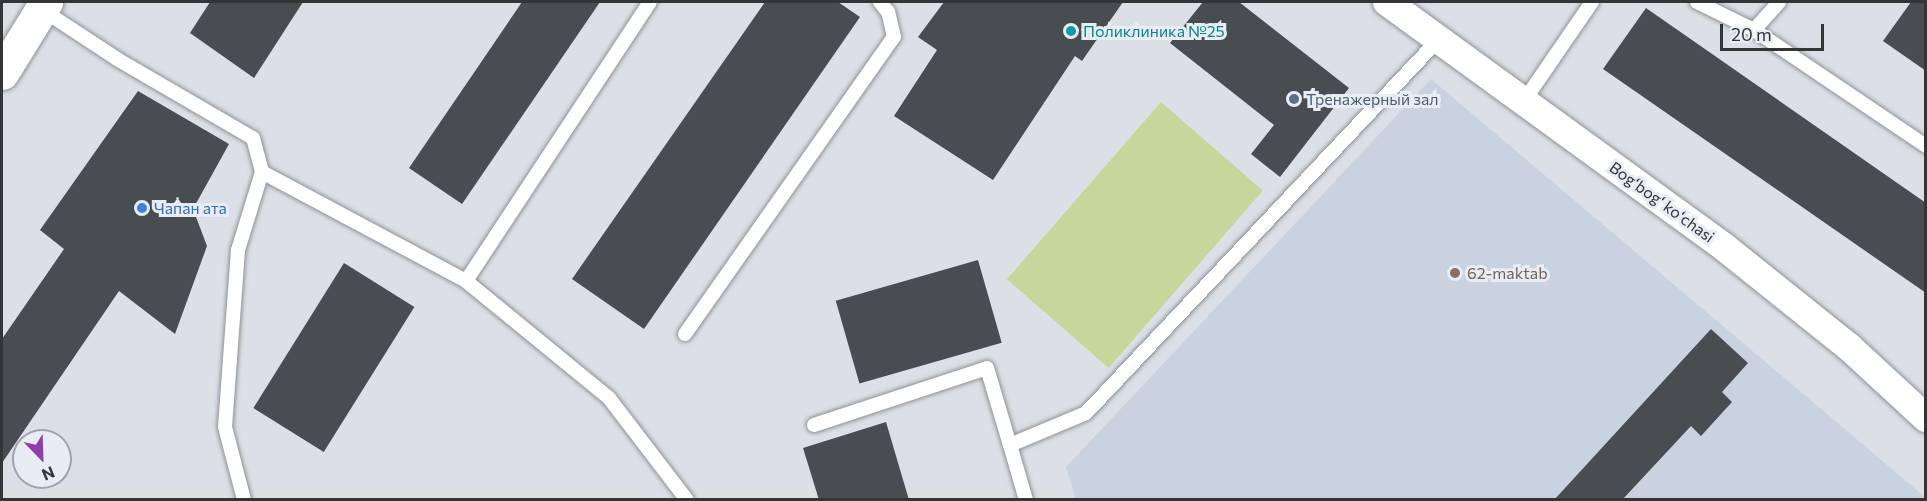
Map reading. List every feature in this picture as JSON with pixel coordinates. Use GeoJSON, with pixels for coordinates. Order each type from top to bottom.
{"type":"FeatureCollection","features":[{"type":"Feature","properties":{"kind":"main road"},"geometry":{"type":"LineString","coordinates":[[2,73],[43,5]]}},
{"type":"Feature","properties":{"kind":"street","name":"Bogʻbogʻ koʻchasi"},"geometry":{"type":"LineString","coordinates":[[1387,2],[1724,247],[1849,347],[1926,418]]}},
{"type":"Feature","properties":{"kind":"lane"},"geometry":{"type":"LineString","coordinates":[[466,281],[650,2]]}},
{"type":"Feature","properties":{"kind":"lane"},"geometry":{"type":"LineString","coordinates":[[684,334],[894,37],[880,2]]}},
{"type":"Feature","properties":{"kind":"lane"},"geometry":{"type":"LineString","coordinates":[[1524,101],[1592,2]]}},
{"type":"Feature","properties":{"kind":"lane"},"geometry":{"type":"LineString","coordinates":[[1697,2],[1754,30],[1926,146]]}},
{"type":"Feature","properties":{"kind":"lane"},"geometry":{"type":"LineString","coordinates":[[1754,30],[1779,2]]}},
{"type":"Feature","properties":{"kind":"lane"},"geometry":{"type":"LineString","coordinates":[[43,5],[117,59],[254,138],[262,172],[238,250],[225,427],[244,500]]}},
{"type":"Feature","properties":{"kind":"lane"},"geometry":{"type":"LineString","coordinates":[[1010,445],[1086,413],[1439,39]]}},
{"type":"Feature","properties":{"kind":"lane"},"geometry":{"type":"LineString","coordinates":[[262,172],[466,281],[609,398],[687,500]]}},
{"type":"Feature","properties":{"kind":"lane"},"geometry":{"type":"LineString","coordinates":[[814,425],[987,368],[1026,500]]}},
{"type":"Feature","properties":{"kind":"shaded area","name":"62-maktab"},"geometry":{"type":"Polygon","coordinates":[[[1431,79],[1926,499],[1076,500],[1066,467],[1431,79]]]}},
{"type":"Feature","properties":{"kind":"green space"},"geometry":{"type":"Polygon","coordinates":[[[1161,102],[1263,191],[1109,368],[1007,279],[1161,102]]]}},
{"type":"Feature","properties":{"kind":"building"},"geometry":{"type":"Polygon","coordinates":[[[210,2],[303,2],[254,78],[190,33],[210,2]]]}},
{"type":"Feature","properties":{"kind":"building"},"geometry":{"type":"Polygon","coordinates":[[[522,2],[600,2],[462,204],[409,168],[522,2]]]}},
{"type":"Feature","properties":{"kind":"building"},"geometry":{"type":"Polygon","coordinates":[[[765,2],[838,2],[860,17],[644,329],[572,279],[765,2]]]}},
{"type":"Feature","properties":{"kind":"building"},"geometry":{"type":"Polygon","coordinates":[[[944,2],[1123,2],[1082,61],[1075,56],[993,180],[894,116],[937,50],[918,37],[944,2]]]}},
{"type":"Feature","properties":{"kind":"building"},"geometry":{"type":"Polygon","coordinates":[[[1203,2],[1239,2],[1349,88],[1280,177],[1251,154],[1274,125],[1170,43],[1203,2]]]}},
{"type":"Feature","properties":{"kind":"building"},"geometry":{"type":"Polygon","coordinates":[[[1911,2],[1926,2],[1926,71],[1883,41],[1911,2]]]}},
{"type":"Feature","properties":{"kind":"building"},"geometry":{"type":"Polygon","coordinates":[[[1646,8],[1926,203],[1926,293],[1603,69],[1646,8]]]}},
{"type":"Feature","properties":{"kind":"building"},"geometry":{"type":"Polygon","coordinates":[[[138,91],[229,144],[193,209],[207,246],[175,334],[119,291],[25,429],[12,429],[12,448],[2,463],[2,339],[64,249],[40,230],[138,91]]]}},
{"type":"Feature","properties":{"kind":"building"},"geometry":{"type":"Polygon","coordinates":[[[978,260],[1002,343],[859,383],[836,301],[978,260]]]}},
{"type":"Feature","properties":{"kind":"building"},"geometry":{"type":"Polygon","coordinates":[[[344,263],[414,307],[324,452],[253,408],[344,263]]]}},
{"type":"Feature","properties":{"kind":"building"},"geometry":{"type":"Polygon","coordinates":[[[1711,329],[1748,363],[1722,392],[1732,402],[1701,436],[1691,426],[1622,500],[1554,500],[1711,329]]]}},
{"type":"Feature","properties":{"kind":"building"},"geometry":{"type":"Polygon","coordinates":[[[886,422],[909,500],[819,500],[803,448],[886,422]]]}},
{"type":"Feature","properties":{"kind":"place","name":"Поликлиника №25"},"geometry":{"type":"Point","coordinates":[1071,31]}},
{"type":"Feature","properties":{"kind":"place","name":"Тренажерный зал"},"geometry":{"type":"Point","coordinates":[1294,99]}},
{"type":"Feature","properties":{"kind":"place","name":"Чапан ата"},"geometry":{"type":"Point","coordinates":[142,208]}},
{"type":"Feature","properties":{"kind":"place","name":"62-maktab"},"geometry":{"type":"Point","coordinates":[1455,273]}}]}
